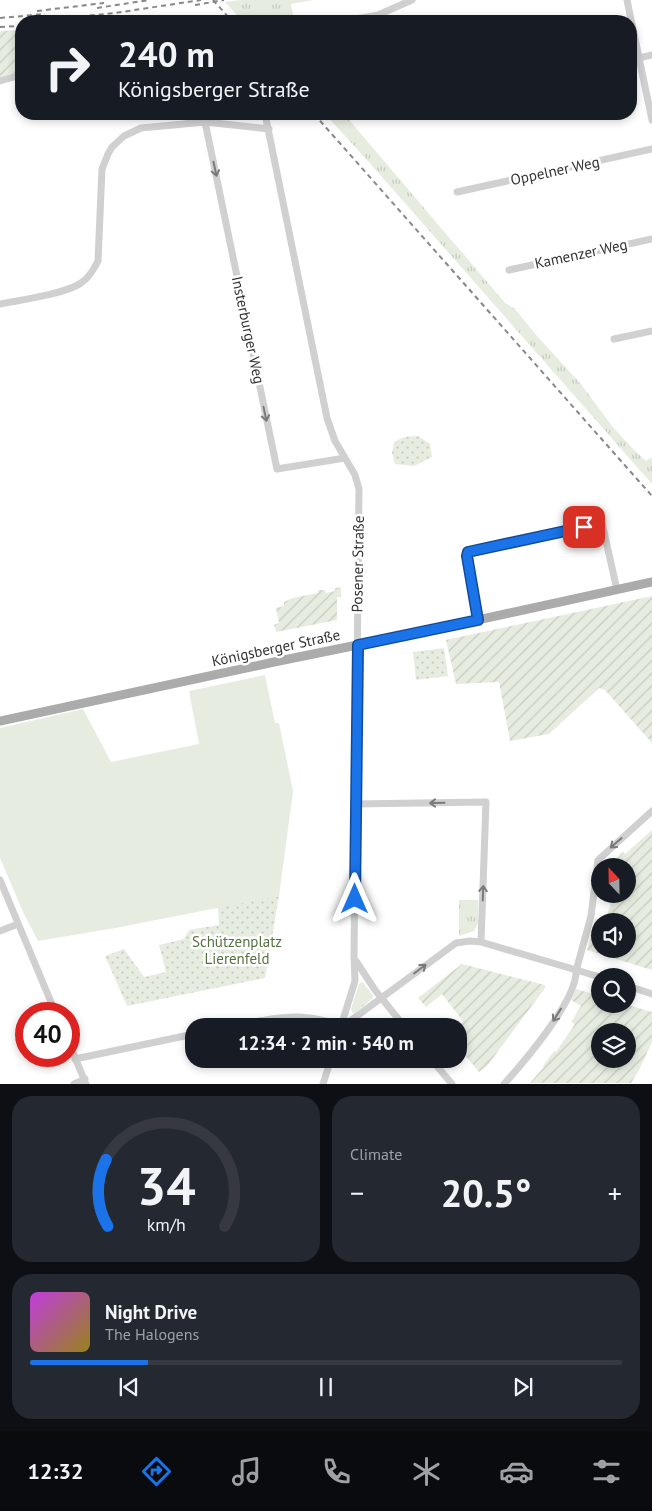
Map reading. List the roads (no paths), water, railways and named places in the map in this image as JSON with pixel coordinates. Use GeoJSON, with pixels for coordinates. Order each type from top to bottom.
{"type":"FeatureCollection","features":[{"type":"Feature","properties":{"kind":"main road","name":"Königsberger Straße"},"geometry":{"type":"LineString","coordinates":[[0,721],[652,582]]}},
{"type":"Feature","properties":{"kind":"street"},"geometry":{"type":"LineString","coordinates":[[378,15],[412,0]]}},
{"type":"Feature","properties":{"kind":"street"},"geometry":{"type":"LineString","coordinates":[[627,0],[629,15]]}},
{"type":"Feature","properties":{"kind":"street"},"geometry":{"type":"LineString","coordinates":[[637,59],[652,55]]}},
{"type":"Feature","properties":{"kind":"street"},"geometry":{"type":"LineString","coordinates":[[637,66],[652,120]]}},
{"type":"Feature","properties":{"kind":"street"},"geometry":{"type":"LineString","coordinates":[[0,81],[15,77]]}},
{"type":"Feature","properties":{"kind":"street","name":"Posener Straße"},"geometry":{"type":"LineString","coordinates":[[267,120],[327,418],[335,442],[355,475],[359,489],[355,981],[344,1018]]}},
{"type":"Feature","properties":{"kind":"street"},"geometry":{"type":"LineString","coordinates":[[0,304],[63,291],[83,282],[91,274],[98,261],[102,169],[108,154],[124,136],[141,128],[205,122],[269,129]]}},
{"type":"Feature","properties":{"kind":"street","name":"Insterburger Weg"},"geometry":{"type":"LineString","coordinates":[[205,122],[276,469],[345,458]]}},
{"type":"Feature","properties":{"kind":"street","name":"Oppelner Weg"},"geometry":{"type":"LineString","coordinates":[[457,192],[652,150]]}},
{"type":"Feature","properties":{"kind":"street","name":"Kamenzer Weg"},"geometry":{"type":"LineString","coordinates":[[509,270],[652,239]]}},
{"type":"Feature","properties":{"kind":"street"},"geometry":{"type":"LineString","coordinates":[[614,339],[652,331]]}},
{"type":"Feature","properties":{"kind":"street"},"geometry":{"type":"LineString","coordinates":[[478,620],[467,556],[468,552],[602,523],[617,590]]}},
{"type":"Feature","properties":{"kind":"street"},"geometry":{"type":"LineString","coordinates":[[355,804],[486,802],[481,942]]}},
{"type":"Feature","properties":{"kind":"street"},"geometry":{"type":"LineString","coordinates":[[504,1084],[535,1048],[567,999],[576,978],[576,971],[591,916],[598,860],[652,811]]}},
{"type":"Feature","properties":{"kind":"street"},"geometry":{"type":"LineString","coordinates":[[0,880],[51,1002]]}},
{"type":"Feature","properties":{"kind":"street"},"geometry":{"type":"LineString","coordinates":[[0,931],[18,924]]}},
{"type":"Feature","properties":{"kind":"street"},"geometry":{"type":"LineString","coordinates":[[355,1018],[456,943],[481,942],[591,975]]}},
{"type":"Feature","properties":{"kind":"street"},"geometry":{"type":"LineString","coordinates":[[354,956],[357,964],[397,1018]]}},
{"type":"Feature","properties":{"kind":"street"},"geometry":{"type":"LineString","coordinates":[[636,989],[652,994]]}},
{"type":"Feature","properties":{"kind":"street"},"geometry":{"type":"LineString","coordinates":[[278,1018],[307,1018]]}},
{"type":"Feature","properties":{"kind":"street"},"geometry":{"type":"LineString","coordinates":[[80,1058],[185,1036]]}},
{"type":"Feature","properties":{"kind":"street"},"geometry":{"type":"LineString","coordinates":[[74,1084],[85,1081],[79,1067]]}},
{"type":"Feature","properties":{"kind":"street"},"geometry":{"type":"LineString","coordinates":[[323,1084],[328,1068]]}},
{"type":"Feature","properties":{"kind":"street"},"geometry":{"type":"LineString","coordinates":[[439,1068],[452,1084]]}},
{"type":"Feature","properties":{"kind":"railway"},"geometry":{"type":"LineString","coordinates":[[97,8],[149,0]]}},
{"type":"Feature","properties":{"kind":"railway"},"geometry":{"type":"LineString","coordinates":[[95,15],[201,0]]}},
{"type":"Feature","properties":{"kind":"railway"},"geometry":{"type":"LineString","coordinates":[[213,0],[227,15]]}},
{"type":"Feature","properties":{"kind":"railway"},"geometry":{"type":"LineString","coordinates":[[195,5],[224,0]]}},
{"type":"Feature","properties":{"kind":"railway"},"geometry":{"type":"LineString","coordinates":[[37,11],[104,3]]}},
{"type":"Feature","properties":{"kind":"railway"},"geometry":{"type":"LineString","coordinates":[[34,15],[45,14]]}},
{"type":"Feature","properties":{"kind":"railway"},"geometry":{"type":"LineString","coordinates":[[0,18],[15,17]]}},
{"type":"Feature","properties":{"kind":"railway"},"geometry":{"type":"LineString","coordinates":[[0,27],[15,26]]}},
{"type":"Feature","properties":{"kind":"railway"},"geometry":{"type":"LineString","coordinates":[[319,120],[652,496]]}},
{"type":"Feature","properties":{"kind":"park label","name":"Schützenplatz Lierenfeld"},"geometry":{"type":"Point","coordinates":[237,950]}}]}
